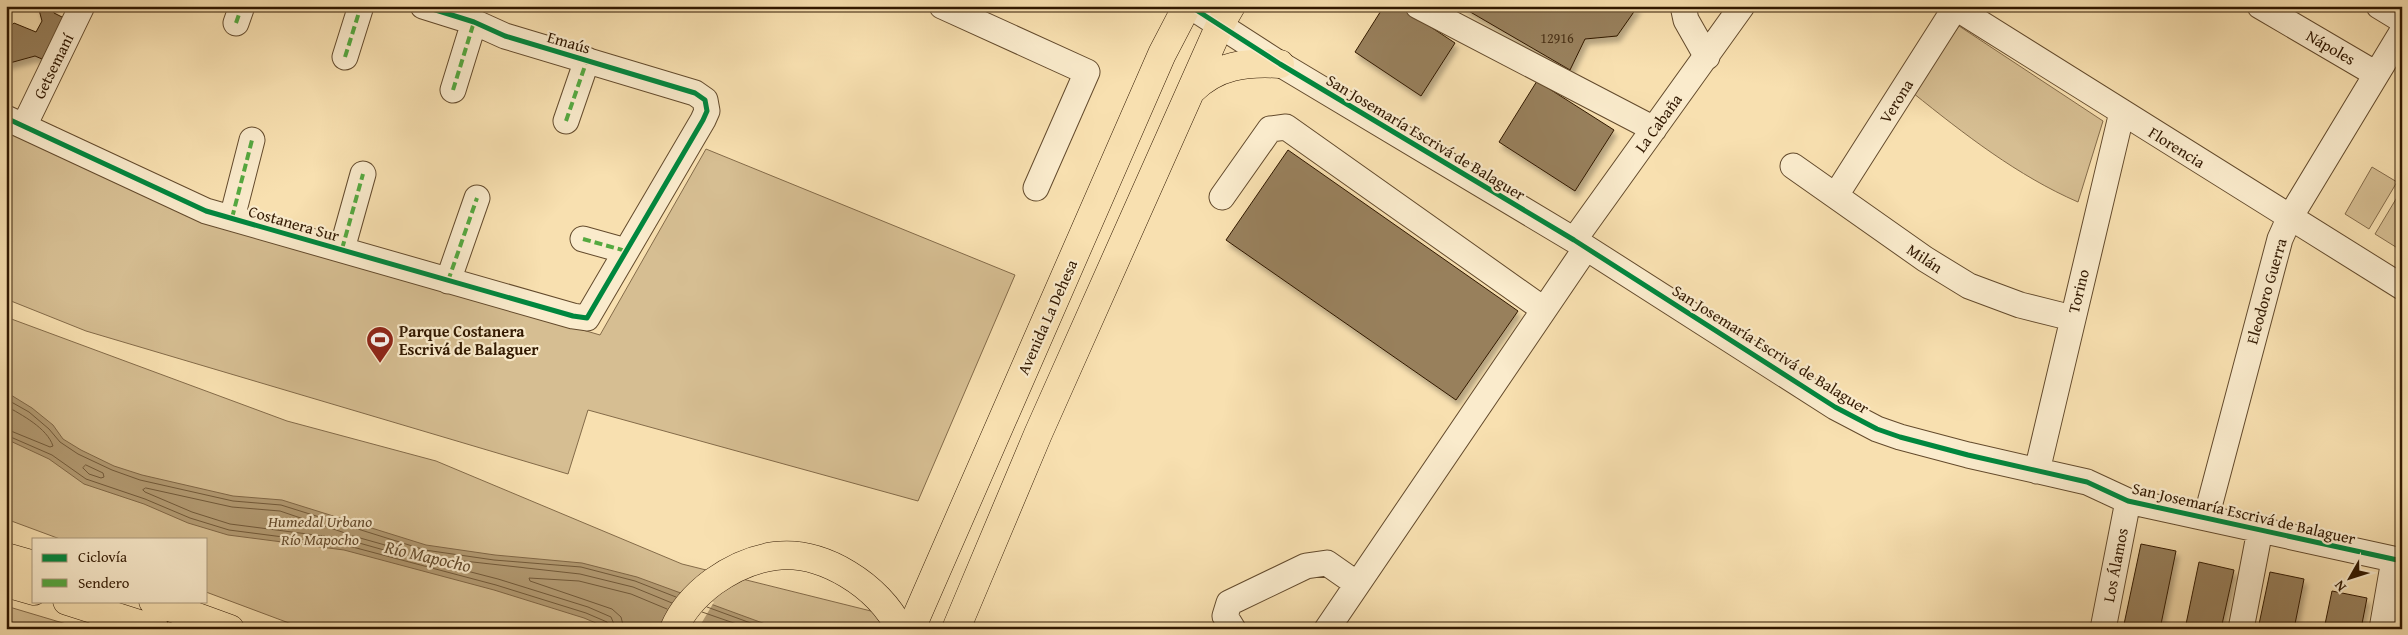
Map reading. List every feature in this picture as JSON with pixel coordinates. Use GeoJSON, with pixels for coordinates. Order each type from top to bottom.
{"type":"FeatureCollection","features":[{"type":"Feature","properties":{"kind":"main road","name":"Avenida La Dehesa"},"geometry":{"type":"LineString","coordinates":[[911,629],[1158,63],[1188,6]]}},
{"type":"Feature","properties":{"kind":"main road"},"geometry":{"type":"LineString","coordinates":[[961,618],[1046,417],[1226,16]]}},
{"type":"Feature","properties":{"kind":"main road"},"geometry":{"type":"LineString","coordinates":[[1191,91],[1210,74],[1234,66],[1280,64]]}},
{"type":"Feature","properties":{"kind":"main road"},"geometry":{"type":"LineString","coordinates":[[674,629],[694,599],[722,576],[735,568],[764,558],[790,556],[813,560],[850,576],[883,604],[900,629]]}},
{"type":"Feature","properties":{"kind":"main road"},"geometry":{"type":"LineString","coordinates":[[6,557],[32,564]]}},
{"type":"Feature","properties":{"kind":"main road"},"geometry":{"type":"LineString","coordinates":[[6,582],[32,590]]}},
{"type":"Feature","properties":{"kind":"main road"},"geometry":{"type":"LineString","coordinates":[[70,602],[155,629]]}},
{"type":"Feature","properties":{"kind":"main road"},"geometry":{"type":"LineString","coordinates":[[156,602],[230,629]]}},
{"type":"Feature","properties":{"kind":"street","name":"Getsemaní"},"geometry":{"type":"LineString","coordinates":[[15,122],[82,6]]}},
{"type":"Feature","properties":{"kind":"street"},"geometry":{"type":"LineString","coordinates":[[345,57],[361,6]]}},
{"type":"Feature","properties":{"kind":"street","name":"Emaús"},"geometry":{"type":"LineString","coordinates":[[423,6],[474,22],[496,33],[695,93],[703,98],[707,111],[703,120],[626,251]]}},
{"type":"Feature","properties":{"kind":"street"},"geometry":{"type":"LineString","coordinates":[[942,6],[986,16],[1087,72],[1036,188]]}},
{"type":"Feature","properties":{"kind":"street","name":"San Josemaría Escrivá de Balaguer"},"geometry":{"type":"LineString","coordinates":[[1188,6],[1226,16],[1280,64],[1580,244],[1835,406],[1877,429],[1968,455],[2087,482],[2128,500],[2398,560]]}},
{"type":"Feature","properties":{"kind":"street"},"geometry":{"type":"LineString","coordinates":[[1418,6],[1654,128]]}},
{"type":"Feature","properties":{"kind":"street"},"geometry":{"type":"LineString","coordinates":[[1683,6],[1686,20],[1707,57]]}},
{"type":"Feature","properties":{"kind":"street","name":"La Cabaña"},"geometry":{"type":"LineString","coordinates":[[1326,629],[1543,309],[1580,244],[1654,128],[1742,6]]}},
{"type":"Feature","properties":{"kind":"street","name":"Nápoles"},"geometry":{"type":"LineString","coordinates":[[2260,6],[2376,74]]}},
{"type":"Feature","properties":{"kind":"street"},"geometry":{"type":"LineString","coordinates":[[2379,6],[2402,20]]}},
{"type":"Feature","properties":{"kind":"street","name":"Florencia"},"geometry":{"type":"LineString","coordinates":[[1954,7],[2402,288]]}},
{"type":"Feature","properties":{"kind":"street","name":"Verona"},"geometry":{"type":"LineString","coordinates":[[1836,195],[1954,7]]}},
{"type":"Feature","properties":{"kind":"street"},"geometry":{"type":"LineString","coordinates":[[453,90],[474,22]]}},
{"type":"Feature","properties":{"kind":"street","name":"Eleodoro Guerra"},"geometry":{"type":"LineString","coordinates":[[2206,518],[2275,252],[2289,218],[2402,32]]}},
{"type":"Feature","properties":{"kind":"street"},"geometry":{"type":"LineString","coordinates":[[566,121],[588,60]]}},
{"type":"Feature","properties":{"kind":"street","name":"Torino"},"geometry":{"type":"LineString","coordinates":[[2037,471],[2122,112]]}},
{"type":"Feature","properties":{"kind":"street","name":"Costanera Sur"},"geometry":{"type":"LineString","coordinates":[[15,122],[206,211],[573,316],[587,318],[626,251]]}},
{"type":"Feature","properties":{"kind":"street"},"geometry":{"type":"LineString","coordinates":[[1222,197],[1270,129],[1286,127],[1543,309]]}},
{"type":"Feature","properties":{"kind":"street"},"geometry":{"type":"LineString","coordinates":[[232,218],[252,140]]}},
{"type":"Feature","properties":{"kind":"street","name":"Milán"},"geometry":{"type":"LineString","coordinates":[[1793,166],[1925,259],[1969,286],[2020,305],[2072,318]]}},
{"type":"Feature","properties":{"kind":"street"},"geometry":{"type":"LineString","coordinates":[[342,249],[364,174]]}},
{"type":"Feature","properties":{"kind":"street"},"geometry":{"type":"LineString","coordinates":[[448,281],[477,198]]}},
{"type":"Feature","properties":{"kind":"street"},"geometry":{"type":"LineString","coordinates":[[583,239],[626,251]]}},
{"type":"Feature","properties":{"kind":"street","name":"Los Álamos"},"geometry":{"type":"LineString","coordinates":[[2103,629],[2128,500]]}},
{"type":"Feature","properties":{"kind":"street"},"geometry":{"type":"LineString","coordinates":[[2241,629],[2260,530]]}},
{"type":"Feature","properties":{"kind":"street"},"geometry":{"type":"LineString","coordinates":[[2382,629],[2398,560]]}},
{"type":"Feature","properties":{"kind":"street"},"geometry":{"type":"LineString","coordinates":[[1233,629],[1225,616],[1230,603],[1306,566],[1327,563],[1357,584]]}},
{"type":"Feature","properties":{"kind":"green space"},"geometry":{"type":"Polygon","coordinates":[[[1959,26],[2103,121],[2078,202],[2056,192],[2013,167],[1972,139],[1913,93],[1959,26]]]}},
{"type":"Feature","properties":{"kind":"green space"},"geometry":{"type":"Polygon","coordinates":[[[6,130],[215,222],[600,335],[706,149],[1015,275],[918,501],[588,410],[568,474],[86,331],[6,299],[6,130]]]}},
{"type":"Feature","properties":{"kind":"green space"},"geometry":{"type":"Polygon","coordinates":[[[2372,167],[2397,182],[2369,229],[2345,214],[2372,167]]]}},
{"type":"Feature","properties":{"kind":"green space"},"geometry":{"type":"Polygon","coordinates":[[[2402,189],[2402,245],[2399,249],[2375,234],[2402,189]]]}},
{"type":"Feature","properties":{"kind":"green space","name":"Humedal Urbano Río Mapocho"},"geometry":{"type":"Polygon","coordinates":[[[6,317],[287,421],[436,461],[682,564],[887,615],[935,629],[305,629],[208,593],[208,538],[57,538],[6,519],[6,317]]]}},
{"type":"Feature","properties":{"kind":"green space"},"geometry":{"type":"Polygon","coordinates":[[[6,606],[83,629],[6,629],[6,606]]]}},
{"type":"Feature","properties":{"kind":"water","name":"Río Mapocho"},"geometry":{"type":"Polygon","coordinates":[[[6,392],[32,408],[53,425],[63,439],[81,450],[114,466],[142,475],[233,496],[282,500],[426,545],[495,555],[582,563],[637,577],[779,629],[610,629],[584,618],[494,590],[344,550],[228,535],[188,523],[144,504],[84,484],[49,459],[6,439],[6,392]]]}},
{"type":"Feature","properties":{"kind":"pier"},"geometry":{"type":"Polygon","coordinates":[[[685,593],[714,602],[698,629],[665,629],[685,593]]]}},
{"type":"Feature","properties":{"kind":"building"},"geometry":{"type":"Polygon","coordinates":[[[38,6],[52,6],[54,13],[64,18],[42,59],[35,56],[6,64],[6,51],[10,49],[6,30],[14,23],[36,32],[42,21],[38,6]]]}},
{"type":"Feature","properties":{"kind":"building"},"geometry":{"type":"Polygon","coordinates":[[[1384,6],[1399,6],[1455,43],[1421,96],[1355,52],[1384,6]]]}},
{"type":"Feature","properties":{"kind":"building"},"geometry":{"type":"Polygon","coordinates":[[[1460,6],[1638,6],[1617,36],[1585,39],[1570,70],[1460,6]]]}},
{"type":"Feature","properties":{"kind":"building"},"geometry":{"type":"Polygon","coordinates":[[[1537,81],[1614,130],[1575,191],[1499,142],[1537,81]]]}},
{"type":"Feature","properties":{"kind":"building"},"geometry":{"type":"Polygon","coordinates":[[[1288,150],[1518,311],[1456,400],[1226,240],[1288,150]]]}},
{"type":"Feature","properties":{"kind":"building"},"geometry":{"type":"Polygon","coordinates":[[[2141,544],[2176,551],[2160,629],[2123,629],[2141,544]]]}},
{"type":"Feature","properties":{"kind":"building"},"geometry":{"type":"Polygon","coordinates":[[[2199,562],[2234,570],[2221,629],[2185,629],[2199,562]]]}},
{"type":"Feature","properties":{"kind":"building"},"geometry":{"type":"Polygon","coordinates":[[[2270,572],[2304,579],[2294,629],[2258,629],[2270,572]]]}},
{"type":"Feature","properties":{"kind":"building"},"geometry":{"type":"Polygon","coordinates":[[[2332,591],[2367,598],[2361,629],[2324,629],[2332,591]]]}},
{"type":"Feature","properties":{"kind":"building"},"geometry":{"type":"Polygon","coordinates":[[[2402,608],[2402,629],[2397,629],[2402,608]]]}},
{"type":"Feature","properties":{"kind":"marked path"},"geometry":{"type":"LineString","coordinates":[[236,23],[242,6]]}},
{"type":"Feature","properties":{"kind":"marked path"},"geometry":{"type":"LineString","coordinates":[[345,57],[361,6]]}},
{"type":"Feature","properties":{"kind":"marked path"},"geometry":{"type":"LineString","coordinates":[[453,90],[474,22],[477,23]]}},
{"type":"Feature","properties":{"kind":"marked path"},"geometry":{"type":"LineString","coordinates":[[566,121],[587,60]]}},
{"type":"Feature","properties":{"kind":"marked path"},"geometry":{"type":"LineString","coordinates":[[232,218],[252,140]]}},
{"type":"Feature","properties":{"kind":"marked path"},"geometry":{"type":"LineString","coordinates":[[342,249],[363,174]]}},
{"type":"Feature","properties":{"kind":"marked path"},"geometry":{"type":"LineString","coordinates":[[448,281],[477,198]]}},
{"type":"Feature","properties":{"kind":"marked path"},"geometry":{"type":"LineString","coordinates":[[583,239],[626,251]]}},
{"type":"Feature","properties":{"kind":"cycle path"},"geometry":{"type":"LineString","coordinates":[[6,118],[206,211],[573,316],[587,318],[703,120],[707,111],[705,100],[695,93],[505,36],[474,22],[423,6]]}},
{"type":"Feature","properties":{"kind":"cycle path"},"geometry":{"type":"LineString","coordinates":[[1190,6],[1280,64],[1574,240],[1835,407],[1877,429],[1968,455],[2087,482],[2128,501],[2402,561]]}},
{"type":"Feature","properties":{"kind":"place","name":"Parque Costanera Escrivá de Balaguer"},"geometry":{"type":"Point","coordinates":[380,364]}}]}
